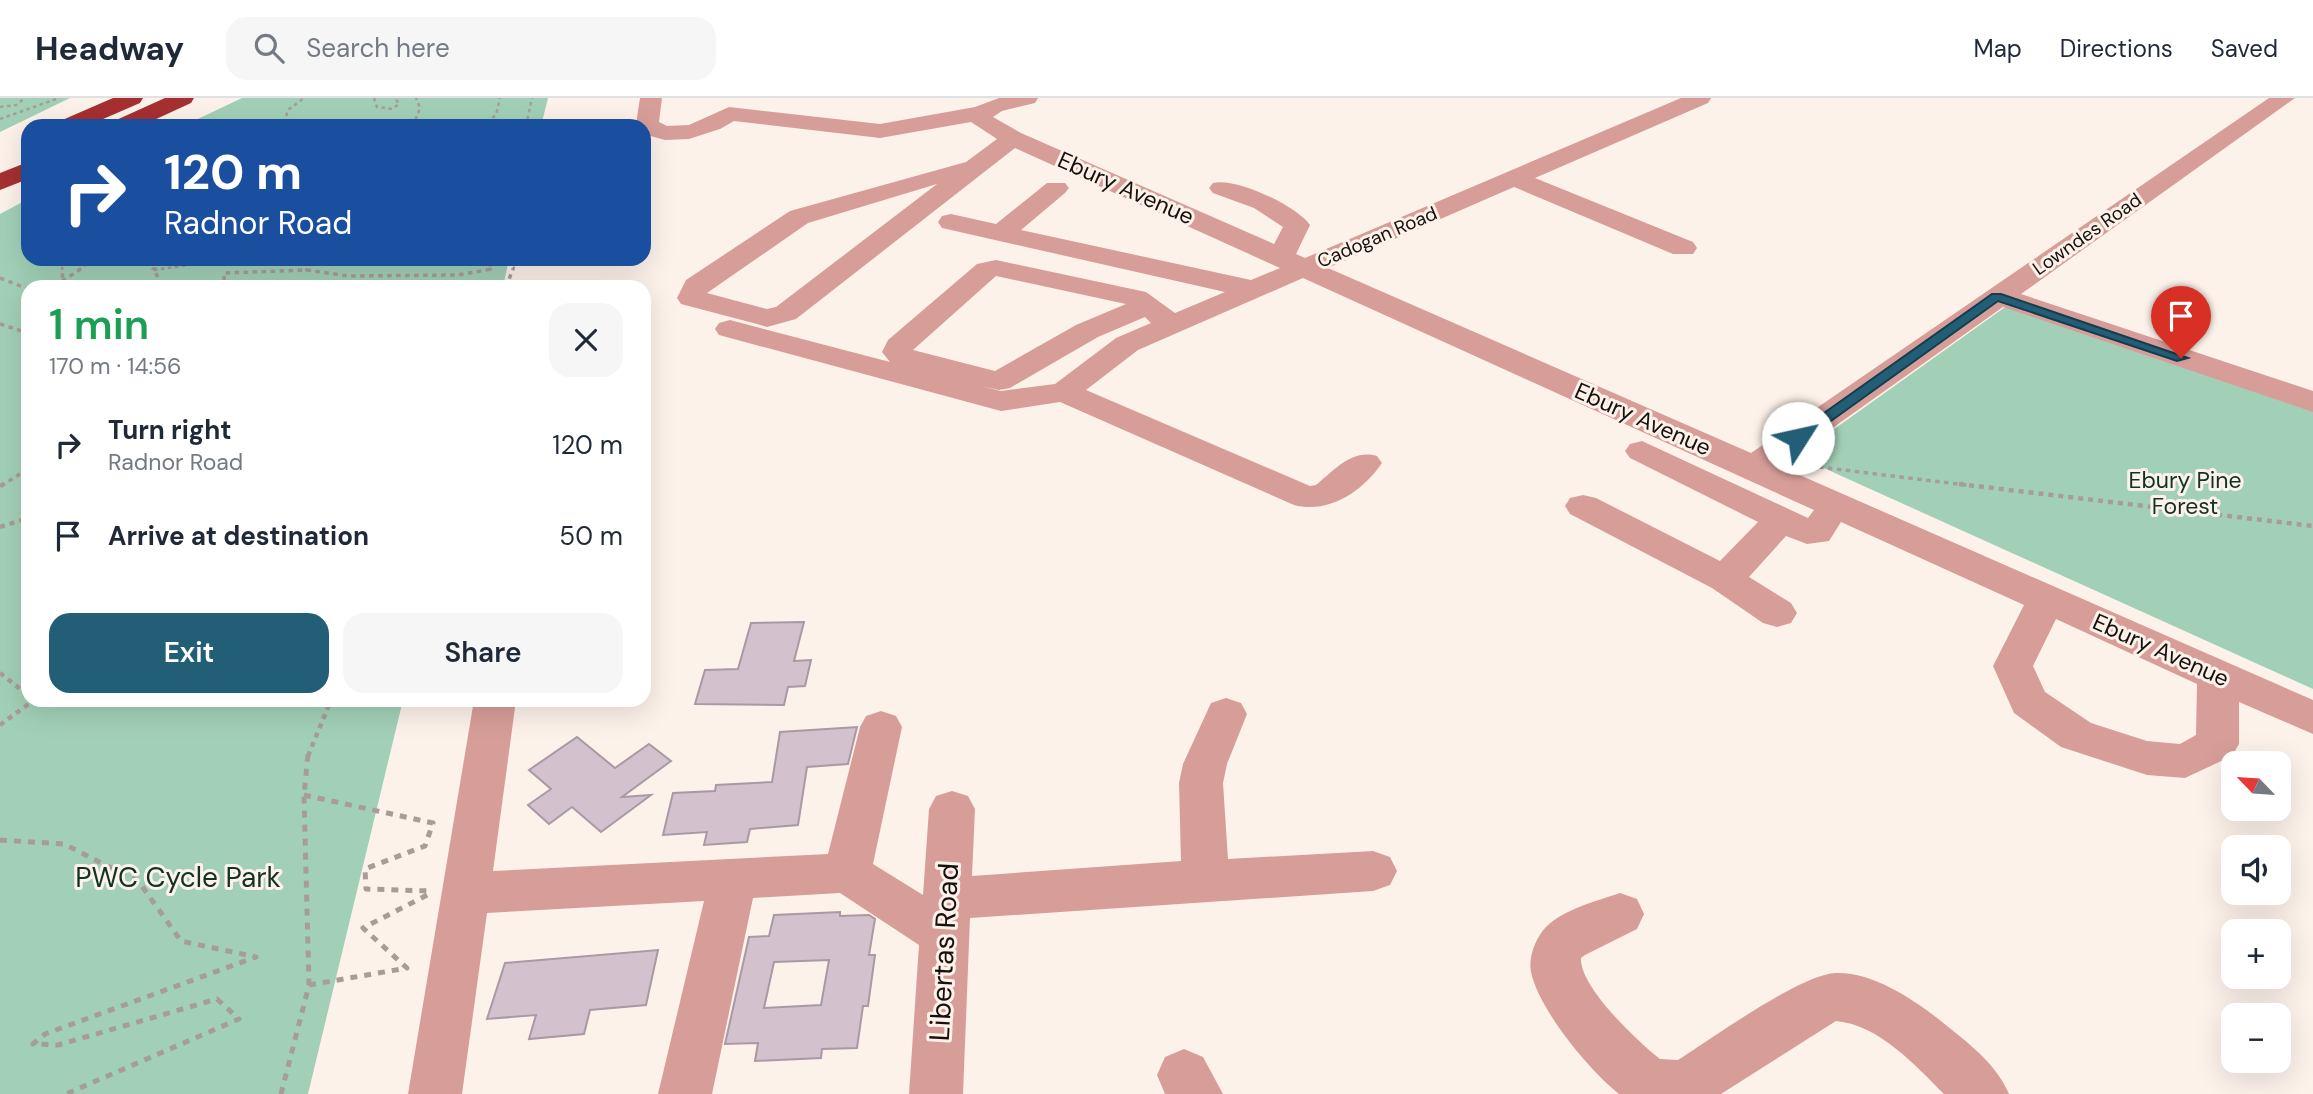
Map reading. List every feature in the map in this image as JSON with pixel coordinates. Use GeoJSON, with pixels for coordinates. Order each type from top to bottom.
{"type":"FeatureCollection","features":[{"type":"Feature","properties":{"kind":"highway"},"geometry":{"type":"LineString","coordinates":[[84,119],[132,98]]}},
{"type":"Feature","properties":{"kind":"highway"},"geometry":{"type":"LineString","coordinates":[[137,119],[183,98]]}},
{"type":"Feature","properties":{"kind":"highway"},"geometry":{"type":"LineString","coordinates":[[0,158],[21,148]]}},
{"type":"Feature","properties":{"kind":"highway"},"geometry":{"type":"LineString","coordinates":[[0,183],[21,172]]}},
{"type":"Feature","properties":{"kind":"street"},"geometry":{"type":"LineString","coordinates":[[649,119],[651,98]]}},
{"type":"Feature","properties":{"kind":"street"},"geometry":{"type":"LineString","coordinates":[[651,127],[655,131],[700,129],[715,124],[728,106],[880,131],[1027,98]]}},
{"type":"Feature","properties":{"kind":"street","name":"Cadogan Road"},"geometry":{"type":"LineString","coordinates":[[1064,392],[1127,344],[1256,290],[1293,263],[1513,178],[1700,98]]}},
{"type":"Feature","properties":{"kind":"street","name":"Lowndes Road"},"geometry":{"type":"LineString","coordinates":[[1759,464],[2284,98]]}},
{"type":"Feature","properties":{"kind":"street","name":"Ebury Avenue"},"geometry":{"type":"LineString","coordinates":[[974,108],[981,120],[1013,138],[1293,263],[1759,464],[1835,505],[2313,718]]}},
{"type":"Feature","properties":{"kind":"street"},"geometry":{"type":"LineString","coordinates":[[977,168],[952,172],[799,217],[696,286],[690,296],[695,300],[767,318],[781,315],[977,168],[1013,138]]}},
{"type":"Feature","properties":{"kind":"street"},"geometry":{"type":"LineString","coordinates":[[1513,178],[1683,248]]}},
{"type":"Feature","properties":{"kind":"street"},"geometry":{"type":"LineString","coordinates":[[1001,233],[1056,188]]}},
{"type":"Feature","properties":{"kind":"street"},"geometry":{"type":"LineString","coordinates":[[1222,188],[1263,203],[1297,225],[1293,263]]}},
{"type":"Feature","properties":{"kind":"street"},"geometry":{"type":"LineString","coordinates":[[951,222],[1256,290]]}},
{"type":"Feature","properties":{"kind":"street"},"geometry":{"type":"LineString","coordinates":[[853,224],[890,233]]}},
{"type":"Feature","properties":{"kind":"street"},"geometry":{"type":"LineString","coordinates":[[1147,306],[1087,331],[999,382],[902,357],[897,352],[899,346],[992,269],[1005,268],[1136,298],[1147,306],[1172,325]]}},
{"type":"Feature","properties":{"kind":"street"},"geometry":{"type":"LineString","coordinates":[[1997,296],[2313,402]]}},
{"type":"Feature","properties":{"kind":"street"},"geometry":{"type":"LineString","coordinates":[[704,323],[1001,401],[1064,392],[1306,497],[1325,496],[1365,463]]}},
{"type":"Feature","properties":{"kind":"street"},"geometry":{"type":"LineString","coordinates":[[1642,451],[1800,530],[1815,533],[1835,505]]}},
{"type":"Feature","properties":{"kind":"street"},"geometry":{"type":"LineString","coordinates":[[1583,506],[1725,579],[1777,613]]}},
{"type":"Feature","properties":{"kind":"street"},"geometry":{"type":"LineString","coordinates":[[1725,579],[1782,520]]}},
{"type":"Feature","properties":{"kind":"street"},"geometry":{"type":"LineString","coordinates":[[2046,599],[2013,666],[2029,702],[2076,734],[2147,758],[2185,761],[2217,744],[2218,676]]}},
{"type":"Feature","properties":{"kind":"street"},"geometry":{"type":"LineString","coordinates":[[435,1094],[494,707]]}},
{"type":"Feature","properties":{"kind":"street"},"geometry":{"type":"LineString","coordinates":[[1206,880],[1201,783],[1205,764],[1226,714]]}},
{"type":"Feature","properties":{"kind":"street"},"geometry":{"type":"LineString","coordinates":[[847,873],[881,727]]}},
{"type":"Feature","properties":{"kind":"street","name":"Libertas Road"},"geometry":{"type":"LineString","coordinates":[[936,1094],[952,809]]}},
{"type":"Feature","properties":{"kind":"street"},"geometry":{"type":"LineString","coordinates":[[466,893],[847,873],[947,917],[1206,880],[1373,871]]}},
{"type":"Feature","properties":{"kind":"street"},"geometry":{"type":"LineString","coordinates":[[685,1094],[733,878]]}},
{"type":"Feature","properties":{"kind":"street"},"geometry":{"type":"LineString","coordinates":[[1620,914],[1562,944],[1556,954],[1556,974],[1565,992],[1626,1065],[1642,1078],[1670,1087],[1685,1086],[1815,1004],[1836,997],[1854,999],[1910,1029],[1940,1053],[1982,1094]]}},
{"type":"Feature","properties":{"kind":"path"},"geometry":{"type":"LineString","coordinates":[[0,107],[16,105],[25,98]]}},
{"type":"Feature","properties":{"kind":"path"},"geometry":{"type":"LineString","coordinates":[[0,119],[59,98]]}},
{"type":"Feature","properties":{"kind":"path"},"geometry":{"type":"LineString","coordinates":[[285,119],[288,110],[304,98]]}},
{"type":"Feature","properties":{"kind":"path"},"geometry":{"type":"LineString","coordinates":[[373,98],[377,107],[392,109],[399,104],[395,98]]}},
{"type":"Feature","properties":{"kind":"path"},"geometry":{"type":"LineString","coordinates":[[415,98],[420,108],[416,119]]}},
{"type":"Feature","properties":{"kind":"path"},"geometry":{"type":"LineString","coordinates":[[492,119],[496,116],[500,98]]}},
{"type":"Feature","properties":{"kind":"path"},"geometry":{"type":"LineString","coordinates":[[528,119],[532,98]]}},
{"type":"Feature","properties":{"kind":"path"},"geometry":{"type":"LineString","coordinates":[[64,280],[84,266]]}},
{"type":"Feature","properties":{"kind":"path"},"geometry":{"type":"LineString","coordinates":[[160,280],[153,269],[180,266]]}},
{"type":"Feature","properties":{"kind":"path"},"geometry":{"type":"LineString","coordinates":[[224,280],[224,273],[307,270],[348,276],[413,272],[458,275],[487,272],[494,268],[492,266]]}},
{"type":"Feature","properties":{"kind":"path"},"geometry":{"type":"LineString","coordinates":[[0,278],[21,286]]}},
{"type":"Feature","properties":{"kind":"path"},"geometry":{"type":"LineString","coordinates":[[0,324],[21,331]]}},
{"type":"Feature","properties":{"kind":"path"},"geometry":{"type":"LineString","coordinates":[[1759,464],[2313,526]]}},
{"type":"Feature","properties":{"kind":"path"},"geometry":{"type":"LineString","coordinates":[[0,486],[21,472]]}},
{"type":"Feature","properties":{"kind":"path"},"geometry":{"type":"LineString","coordinates":[[0,527],[21,520]]}},
{"type":"Feature","properties":{"kind":"path"},"geometry":{"type":"LineString","coordinates":[[0,673],[21,690]]}},
{"type":"Feature","properties":{"kind":"path"},"geometry":{"type":"LineString","coordinates":[[0,725],[24,707]]}},
{"type":"Feature","properties":{"kind":"path"},"geometry":{"type":"LineString","coordinates":[[281,1094],[309,985],[304,795],[308,754],[328,707]]}},
{"type":"Feature","properties":{"kind":"path"},"geometry":{"type":"LineString","coordinates":[[304,795],[433,823],[425,846],[365,869],[366,889],[436,891],[363,928],[407,968],[309,985]]}},
{"type":"Feature","properties":{"kind":"path"},"geometry":{"type":"LineString","coordinates":[[0,840],[64,844],[139,882],[181,940],[256,957],[45,1034],[33,1044],[58,1045],[216,999],[239,1019],[66,1094]]}},
{"type":"Feature","properties":{"kind":"green space"},"geometry":{"type":"Polygon","coordinates":[[[0,98],[70,98],[27,119],[21,119],[21,122],[0,132],[0,98]]]}},
{"type":"Feature","properties":{"kind":"green space"},"geometry":{"type":"Polygon","coordinates":[[[242,98],[548,98],[543,119],[198,119],[242,98]]]}},
{"type":"Feature","properties":{"kind":"green space","name":"PWC Cycle Park"},"geometry":{"type":"Polygon","coordinates":[[[21,203],[21,266],[508,266],[504,280],[21,280],[21,707],[401,707],[308,1094],[0,1094],[0,214],[21,203]]]}},
{"type":"Feature","properties":{"kind":"green space","name":"Ebury Pine Forest"},"geometry":{"type":"Polygon","coordinates":[[[2015,300],[2313,405],[2313,689],[1806,460],[1823,437],[2015,300]]]}},
{"type":"Feature","properties":{"kind":"building"},"geometry":{"type":"Polygon","coordinates":[[[804,622],[794,661],[811,660],[805,686],[788,687],[784,705],[695,704],[705,670],[738,669],[751,623],[804,622]]]}},
{"type":"Feature","properties":{"kind":"building"},"geometry":{"type":"Polygon","coordinates":[[[857,727],[848,764],[807,767],[798,825],[750,829],[747,842],[704,845],[707,832],[663,835],[673,793],[715,791],[716,785],[772,782],[780,732],[857,727]]]}},
{"type":"Feature","properties":{"kind":"building"},"geometry":{"type":"Polygon","coordinates":[[[577,737],[615,768],[649,744],[671,761],[622,797],[651,795],[601,832],[572,807],[549,824],[528,805],[551,789],[529,770],[577,737]]]}},
{"type":"Feature","properties":{"kind":"building"},"geometry":{"type":"Polygon","coordinates":[[[840,912],[840,916],[869,915],[875,919],[869,955],[875,955],[868,1006],[863,1006],[857,1048],[822,1049],[821,1058],[755,1061],[758,1043],[725,1044],[749,937],[769,936],[774,915],[840,912]],[[829,960],[774,962],[764,1008],[821,1005],[829,960]]]}},
{"type":"Feature","properties":{"kind":"building"},"geometry":{"type":"Polygon","coordinates":[[[658,950],[646,1005],[590,1010],[584,1034],[529,1039],[536,1015],[487,1019],[505,963],[658,950]]]}},
{"type":"Feature","properties":{"kind":"route"},"geometry":{"type":"LineString","coordinates":[[1798,438],[1997,296],[2181,358]]}}]}
